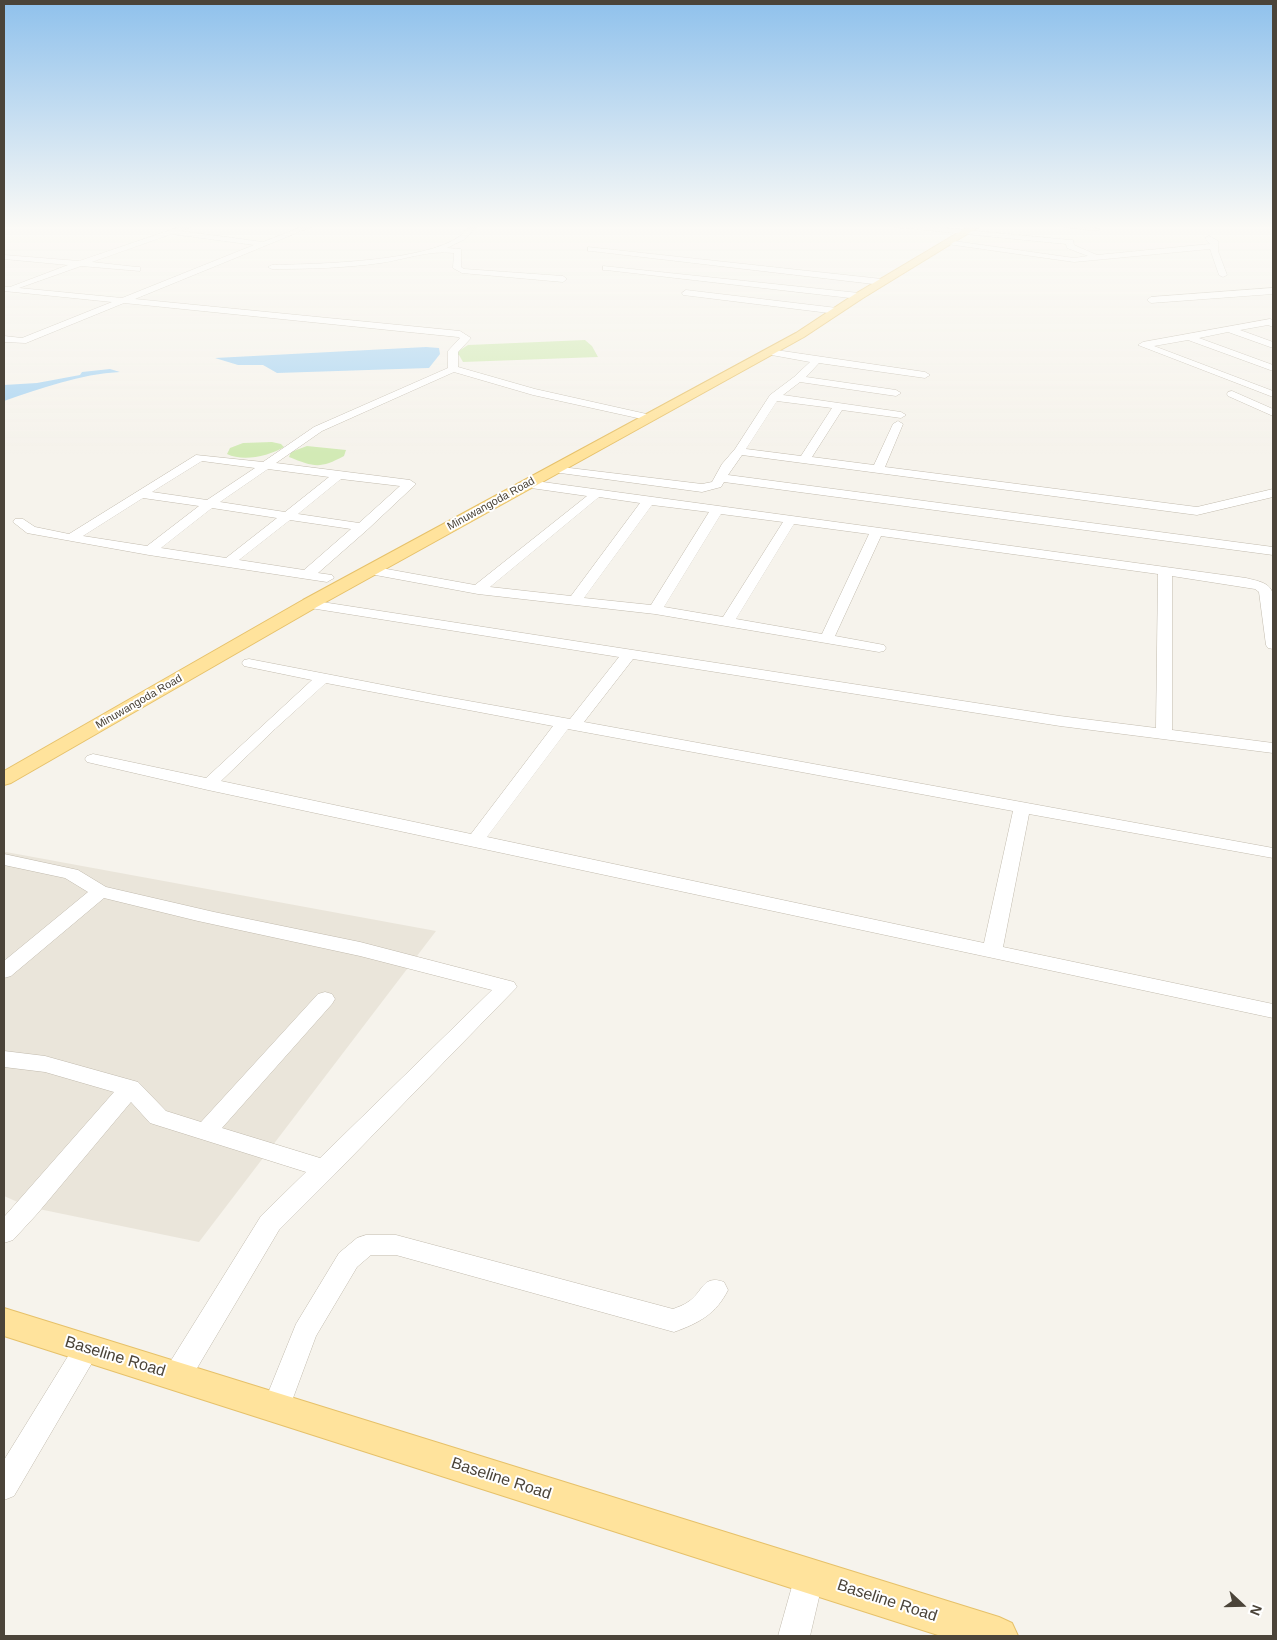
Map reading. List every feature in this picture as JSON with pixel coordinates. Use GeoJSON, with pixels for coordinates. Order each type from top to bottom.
{"type":"FeatureCollection","features":[{"type":"Feature","properties":{"kind":"main road","name":"Minuwangoda Road"},"geometry":{"type":"LineString","coordinates":[[4,779],[309,604],[769,352],[851,302]]}},
{"type":"Feature","properties":{"kind":"main road","name":"Baseline Road"},"geometry":{"type":"LineString","coordinates":[[4,1322],[999,1636]]}},
{"type":"Feature","properties":{"kind":"street"},"geometry":{"type":"LineString","coordinates":[[6,341],[23,341],[122,302]]}},
{"type":"Feature","properties":{"kind":"street"},"geometry":{"type":"LineString","coordinates":[[141,302],[460,334],[466,338],[453,351],[453,369]]}},
{"type":"Feature","properties":{"kind":"street"},"geometry":{"type":"LineString","coordinates":[[758,302],[837,311]]}},
{"type":"Feature","properties":{"kind":"street"},"geometry":{"type":"LineString","coordinates":[[1273,324],[1186,336],[1143,345],[1273,394]]}},
{"type":"Feature","properties":{"kind":"street"},"geometry":{"type":"LineString","coordinates":[[1230,330],[1273,345]]}},
{"type":"Feature","properties":{"kind":"street"},"geometry":{"type":"LineString","coordinates":[[1186,336],[1273,368]]}},
{"type":"Feature","properties":{"kind":"street"},"geometry":{"type":"LineString","coordinates":[[769,352],[925,375]]}},
{"type":"Feature","properties":{"kind":"street"},"geometry":{"type":"LineString","coordinates":[[553,469],[702,488],[711,487],[717,484],[728,464],[739,451],[774,397],[798,379],[817,360]]}},
{"type":"Feature","properties":{"kind":"street"},"geometry":{"type":"LineString","coordinates":[[149,551],[210,504],[318,428],[453,369],[533,392],[651,418]]}},
{"type":"Feature","properties":{"kind":"street"},"geometry":{"type":"LineString","coordinates":[[798,379],[896,394]]}},
{"type":"Feature","properties":{"kind":"street"},"geometry":{"type":"LineString","coordinates":[[1232,394],[1273,413]]}},
{"type":"Feature","properties":{"kind":"street"},"geometry":{"type":"LineString","coordinates":[[774,397],[839,406],[900,420],[878,469]]}},
{"type":"Feature","properties":{"kind":"street"},"geometry":{"type":"LineString","coordinates":[[805,459],[839,406]]}},
{"type":"Feature","properties":{"kind":"street"},"geometry":{"type":"LineString","coordinates":[[739,451],[878,469],[1197,526],[1273,551]]}},
{"type":"Feature","properties":{"kind":"street"},"geometry":{"type":"LineString","coordinates":[[71,538],[200,457],[268,464],[410,484],[308,574]]}},
{"type":"Feature","properties":{"kind":"street"},"geometry":{"type":"LineString","coordinates":[[229,562],[340,474]]}},
{"type":"Feature","properties":{"kind":"street"},"geometry":{"type":"LineString","coordinates":[[721,478],[1197,526],[1273,493]]}},
{"type":"Feature","properties":{"kind":"street"},"geometry":{"type":"LineString","coordinates":[[528,484],[1246,582],[1260,586],[1266,591],[1273,645]]}},
{"type":"Feature","properties":{"kind":"street"},"geometry":{"type":"LineString","coordinates":[[140,494],[363,527]]}},
{"type":"Feature","properties":{"kind":"street"},"geometry":{"type":"LineString","coordinates":[[478,590],[596,494]]}},
{"type":"Feature","properties":{"kind":"street"},"geometry":{"type":"LineString","coordinates":[[575,601],[648,501]]}},
{"type":"Feature","properties":{"kind":"street"},"geometry":{"type":"LineString","coordinates":[[655,610],[717,510]]}},
{"type":"Feature","properties":{"kind":"street"},"geometry":{"type":"LineString","coordinates":[[727,622],[791,519]]}},
{"type":"Feature","properties":{"kind":"street"},"geometry":{"type":"LineString","coordinates":[[19,522],[31,530],[71,538],[327,578]]}},
{"type":"Feature","properties":{"kind":"street"},"geometry":{"type":"LineString","coordinates":[[827,638],[877,532]]}},
{"type":"Feature","properties":{"kind":"street"},"geometry":{"type":"LineString","coordinates":[[370,570],[478,590],[655,610],[879,648]]}},
{"type":"Feature","properties":{"kind":"street"},"geometry":{"type":"LineString","coordinates":[[1164,733],[1165,572]]}},
{"type":"Feature","properties":{"kind":"street"},"geometry":{"type":"LineString","coordinates":[[309,604],[1060,721],[1273,748]]}},
{"type":"Feature","properties":{"kind":"street"},"geometry":{"type":"LineString","coordinates":[[474,841],[630,653]]}},
{"type":"Feature","properties":{"kind":"street"},"geometry":{"type":"LineString","coordinates":[[249,663],[1273,854]]}},
{"type":"Feature","properties":{"kind":"street"},"geometry":{"type":"LineString","coordinates":[[208,785],[269,726],[323,678]]}},
{"type":"Feature","properties":{"kind":"street"},"geometry":{"type":"LineString","coordinates":[[93,759],[1273,1012]]}},
{"type":"Feature","properties":{"kind":"street"},"geometry":{"type":"LineString","coordinates":[[992,952],[1022,807]]}},
{"type":"Feature","properties":{"kind":"street"},"geometry":{"type":"LineString","coordinates":[[4,860],[71,874],[100,890],[266,931]]}},
{"type":"Feature","properties":{"kind":"street"},"geometry":{"type":"LineString","coordinates":[[4,970],[100,890]]}},
{"type":"Feature","properties":{"kind":"street"},"geometry":{"type":"LineString","coordinates":[[177,1376],[270,1223],[507,987],[360,949],[198,915]]}},
{"type":"Feature","properties":{"kind":"street"},"geometry":{"type":"LineString","coordinates":[[205,1132],[325,999]]}},
{"type":"Feature","properties":{"kind":"street"},"geometry":{"type":"LineString","coordinates":[[4,1059],[45,1064],[130,1088],[158,1117],[326,1169]]}},
{"type":"Feature","properties":{"kind":"street"},"geometry":{"type":"LineString","coordinates":[[4,1233],[29,1207],[130,1088]]}},
{"type":"Feature","properties":{"kind":"street"},"geometry":{"type":"LineString","coordinates":[[276,1408],[305,1332],[348,1260],[366,1245],[396,1244],[674,1321],[698,1310],[715,1290]]}},
{"type":"Feature","properties":{"kind":"street"},"geometry":{"type":"LineString","coordinates":[[4,1486],[87,1348]]}},
{"type":"Feature","properties":{"kind":"street"},"geometry":{"type":"LineString","coordinates":[[794,1636],[809,1576]]}},
{"type":"Feature","properties":{"kind":"shaded area"},"geometry":{"type":"Polygon","coordinates":[[[4,853],[436,931],[199,1242],[29,1207],[4,1196],[4,853]]]}},
{"type":"Feature","properties":{"kind":"green space"},"geometry":{"type":"Polygon","coordinates":[[[585,340],[592,346],[598,357],[463,362],[459,355],[454,354],[468,345],[585,340]]]}},
{"type":"Feature","properties":{"kind":"green space"},"geometry":{"type":"Polygon","coordinates":[[[272,442],[281,444],[284,447],[271,453],[248,458],[227,454],[230,448],[243,443],[272,442]]]}},
{"type":"Feature","properties":{"kind":"green space"},"geometry":{"type":"Polygon","coordinates":[[[307,446],[346,450],[344,456],[323,465],[311,465],[289,457],[291,452],[307,446]]]}},
{"type":"Feature","properties":{"kind":"water"},"geometry":{"type":"Polygon","coordinates":[[[426,347],[439,348],[440,354],[429,368],[277,373],[263,365],[238,365],[215,358],[426,347]]]}},
{"type":"Feature","properties":{"kind":"water"},"geometry":{"type":"Polygon","coordinates":[[[110,369],[120,372],[76,379],[4,401],[4,385],[37,383],[80,375],[82,372],[110,369]]]}}]}
